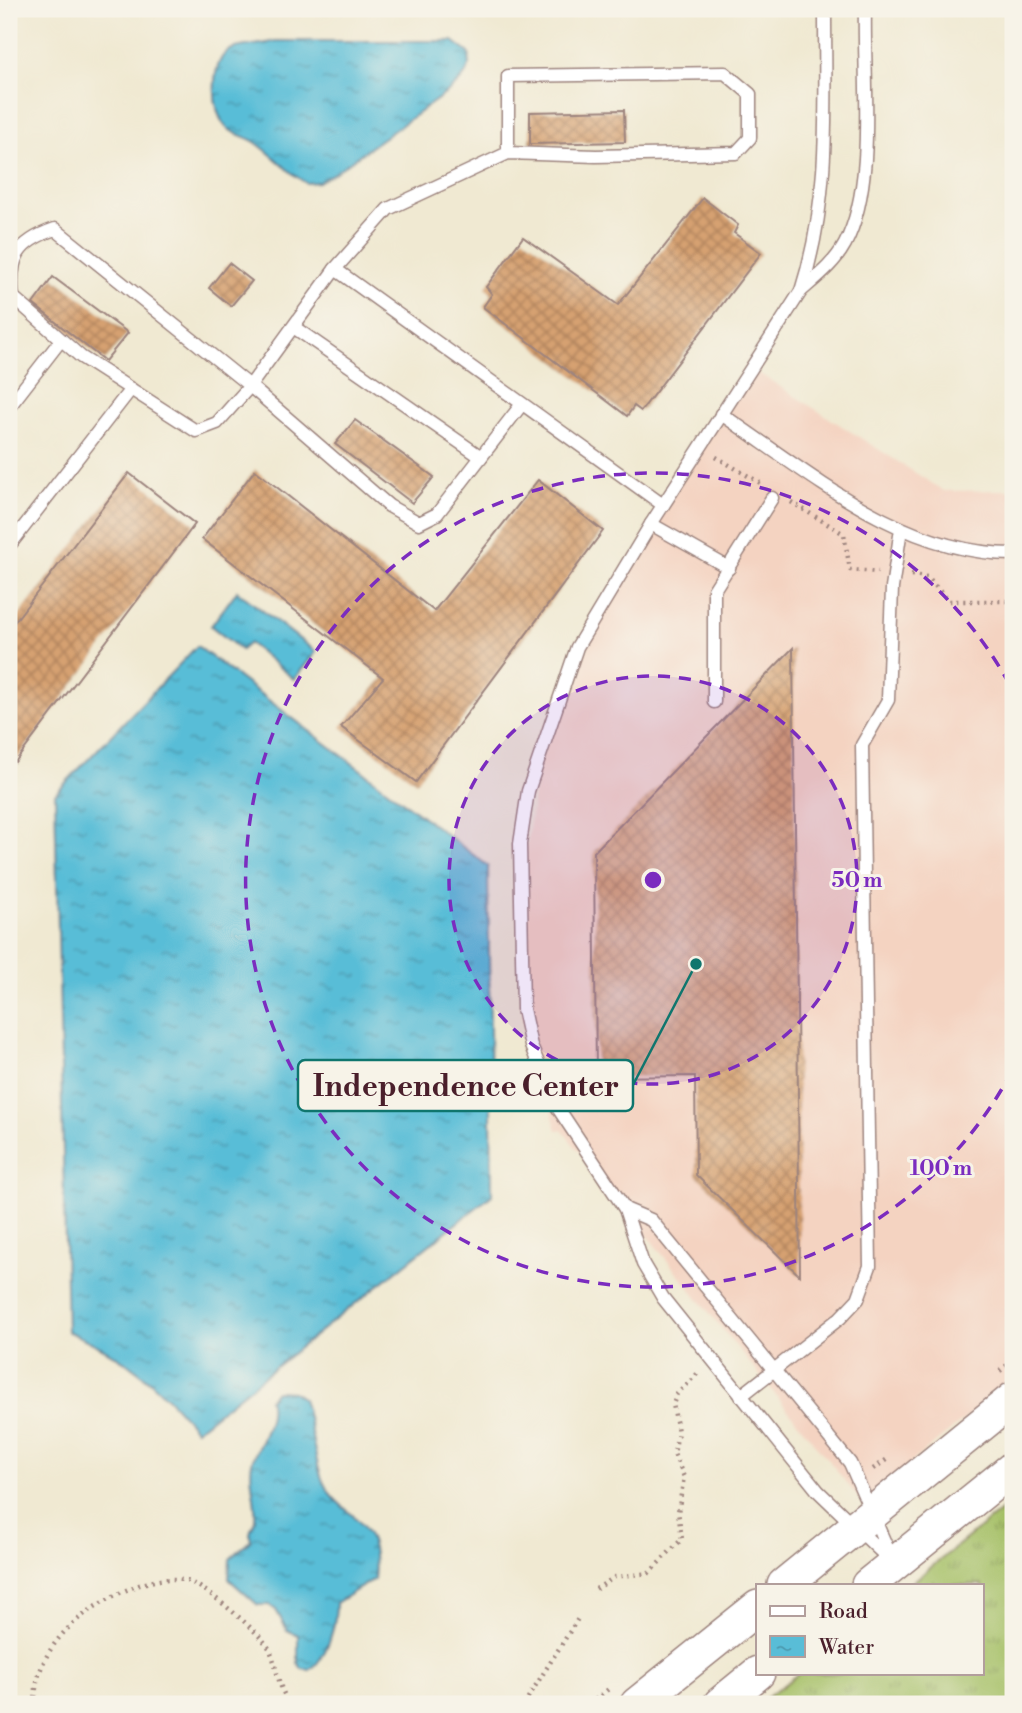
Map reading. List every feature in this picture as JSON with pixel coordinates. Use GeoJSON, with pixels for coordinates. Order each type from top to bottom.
{"type":"FeatureCollection","features":[{"type":"Feature","properties":{"kind":"main road"},"geometry":{"type":"LineString","coordinates":[[784,1584],[1013,1399]]}},
{"type":"Feature","properties":{"kind":"main road"},"geometry":{"type":"LineString","coordinates":[[869,1584],[1013,1468]]}},
{"type":"Feature","properties":{"kind":"main road"},"geometry":{"type":"LineString","coordinates":[[637,1704],[756,1609]]}},
{"type":"Feature","properties":{"kind":"main road"},"geometry":{"type":"LineString","coordinates":[[720,1704],[757,1674]]}},
{"type":"Feature","properties":{"kind":"lane"},"geometry":{"type":"LineString","coordinates":[[825,9],[826,139],[822,202],[814,250],[801,291],[651,524],[578,647],[528,791],[520,844],[523,1009],[531,1046],[554,1102],[625,1209],[643,1264],[663,1298],[818,1491],[863,1520],[894,1564]]}},
{"type":"Feature","properties":{"kind":"lane"},"geometry":{"type":"LineString","coordinates":[[801,291],[823,273],[846,243],[857,206],[864,166],[865,9]]}},
{"type":"Feature","properties":{"kind":"lane"},"geometry":{"type":"LineString","coordinates":[[508,153],[508,76],[725,73],[750,94],[750,138],[736,153],[596,156],[508,153],[388,209],[335,269],[295,328],[250,386],[217,423],[196,431],[80,357],[11,300],[10,270],[23,243],[55,229],[250,386],[389,506],[419,523],[438,514],[522,404]]}},
{"type":"Feature","properties":{"kind":"lane"},"geometry":{"type":"LineString","coordinates":[[335,269],[663,505]]}},
{"type":"Feature","properties":{"kind":"lane"},"geometry":{"type":"LineString","coordinates":[[295,328],[481,457]]}},
{"type":"Feature","properties":{"kind":"lane"},"geometry":{"type":"LineString","coordinates":[[9,407],[61,340]]}},
{"type":"Feature","properties":{"kind":"lane"},"geometry":{"type":"LineString","coordinates":[[9,546],[131,389]]}},
{"type":"Feature","properties":{"kind":"lane"},"geometry":{"type":"LineString","coordinates":[[721,414],[803,469],[901,528],[950,547],[1013,554]]}},
{"type":"Feature","properties":{"kind":"lane"},"geometry":{"type":"LineString","coordinates":[[714,702],[715,590],[769,493]]}},
{"type":"Feature","properties":{"kind":"lane"},"geometry":{"type":"LineString","coordinates":[[651,524],[729,568]]}},
{"type":"Feature","properties":{"kind":"lane"},"geometry":{"type":"LineString","coordinates":[[741,1396],[840,1318],[858,1299],[870,1266],[862,745],[888,700],[895,573],[901,528]]}},
{"type":"Feature","properties":{"kind":"lane"},"geometry":{"type":"LineString","coordinates":[[625,1209],[652,1220],[850,1463],[863,1520],[894,1564]]}},
{"type":"Feature","properties":{"kind":"path"},"geometry":{"type":"LineString","coordinates":[[700,447],[769,493]]}},
{"type":"Feature","properties":{"kind":"path"},"geometry":{"type":"LineString","coordinates":[[789,500],[844,534],[849,570],[927,577],[949,601],[1013,601]]}},
{"type":"Feature","properties":{"kind":"path"},"geometry":{"type":"LineString","coordinates":[[596,1588],[615,1577],[649,1573],[682,1539],[678,1512],[684,1477],[674,1454],[678,1432],[673,1404],[677,1394],[711,1360]]}},
{"type":"Feature","properties":{"kind":"path"},"geometry":{"type":"LineString","coordinates":[[36,1704],[37,1686],[46,1661],[67,1629],[84,1612],[144,1583],[178,1580],[200,1587],[264,1639],[274,1661],[280,1690],[290,1704]]}},
{"type":"Feature","properties":{"kind":"path"},"geometry":{"type":"LineString","coordinates":[[524,1704],[579,1617]]}},
{"type":"Feature","properties":{"kind":"shaded area"},"geometry":{"type":"Polygon","coordinates":[[[749,367],[944,491],[1013,490],[1013,1380],[862,1502],[562,1130],[557,1130],[523,1020],[524,866],[538,766],[605,607],[749,367]]]}},
{"type":"Feature","properties":{"kind":"green space"},"geometry":{"type":"Polygon","coordinates":[[[1013,1501],[1013,1704],[759,1704],[798,1674],[984,1674],[984,1584],[910,1584],[1013,1501]]]}},
{"type":"Feature","properties":{"kind":"water"},"geometry":{"type":"Polygon","coordinates":[[[275,41],[453,41],[469,53],[470,59],[462,79],[449,91],[334,173],[318,182],[306,183],[255,142],[226,127],[217,110],[216,77],[222,57],[232,49],[275,41]]]}},
{"type":"Feature","properties":{"kind":"water"},"geometry":{"type":"Polygon","coordinates":[[[237,591],[316,652],[294,679],[249,643],[241,650],[211,626],[237,591]]]}},
{"type":"Feature","properties":{"kind":"water"},"geometry":{"type":"Polygon","coordinates":[[[197,646],[488,866],[492,1195],[196,1430],[167,1397],[138,1372],[107,1350],[67,1331],[55,794],[197,646]]]}},
{"type":"Feature","properties":{"kind":"water"},"geometry":{"type":"Polygon","coordinates":[[[276,1391],[293,1392],[303,1399],[326,1488],[363,1527],[370,1539],[374,1556],[374,1579],[336,1603],[330,1640],[322,1657],[310,1670],[302,1669],[298,1663],[298,1635],[287,1630],[276,1610],[269,1605],[258,1605],[229,1579],[230,1559],[251,1540],[250,1532],[255,1520],[252,1461],[269,1421],[269,1399],[276,1391]]]}},
{"type":"Feature","properties":{"kind":"building"},"geometry":{"type":"Polygon","coordinates":[[[624,110],[625,142],[530,144],[530,112],[624,110]]]}},
{"type":"Feature","properties":{"kind":"building"},"geometry":{"type":"Polygon","coordinates":[[[703,198],[738,225],[734,233],[761,253],[641,411],[634,406],[627,416],[483,307],[492,294],[486,287],[523,237],[618,305],[703,198]]]}},
{"type":"Feature","properties":{"kind":"building"},"geometry":{"type":"Polygon","coordinates":[[[229,263],[252,281],[231,306],[209,288],[229,263]]]}},
{"type":"Feature","properties":{"kind":"building"},"geometry":{"type":"Polygon","coordinates":[[[53,277],[128,333],[105,361],[33,304],[53,277]]]}},
{"type":"Feature","properties":{"kind":"building"},"geometry":{"type":"Polygon","coordinates":[[[355,420],[434,477],[412,503],[335,444],[355,420]]]}},
{"type":"Feature","properties":{"kind":"building"},"geometry":{"type":"Polygon","coordinates":[[[255,470],[434,611],[538,480],[603,531],[416,782],[341,727],[383,678],[202,539],[255,470]]]}},
{"type":"Feature","properties":{"kind":"building"},"geometry":{"type":"Polygon","coordinates":[[[129,473],[195,524],[15,762],[9,757],[9,629],[129,473]]]}},
{"type":"Feature","properties":{"kind":"building"},"geometry":{"type":"Polygon","coordinates":[[[793,648],[800,1276],[696,1175],[695,1076],[596,1077],[594,852],[793,648]]]}},
{"type":"Feature","properties":{"kind":"place","name":"Independence Center"},"geometry":{"type":"Point","coordinates":[696,964]}}]}
